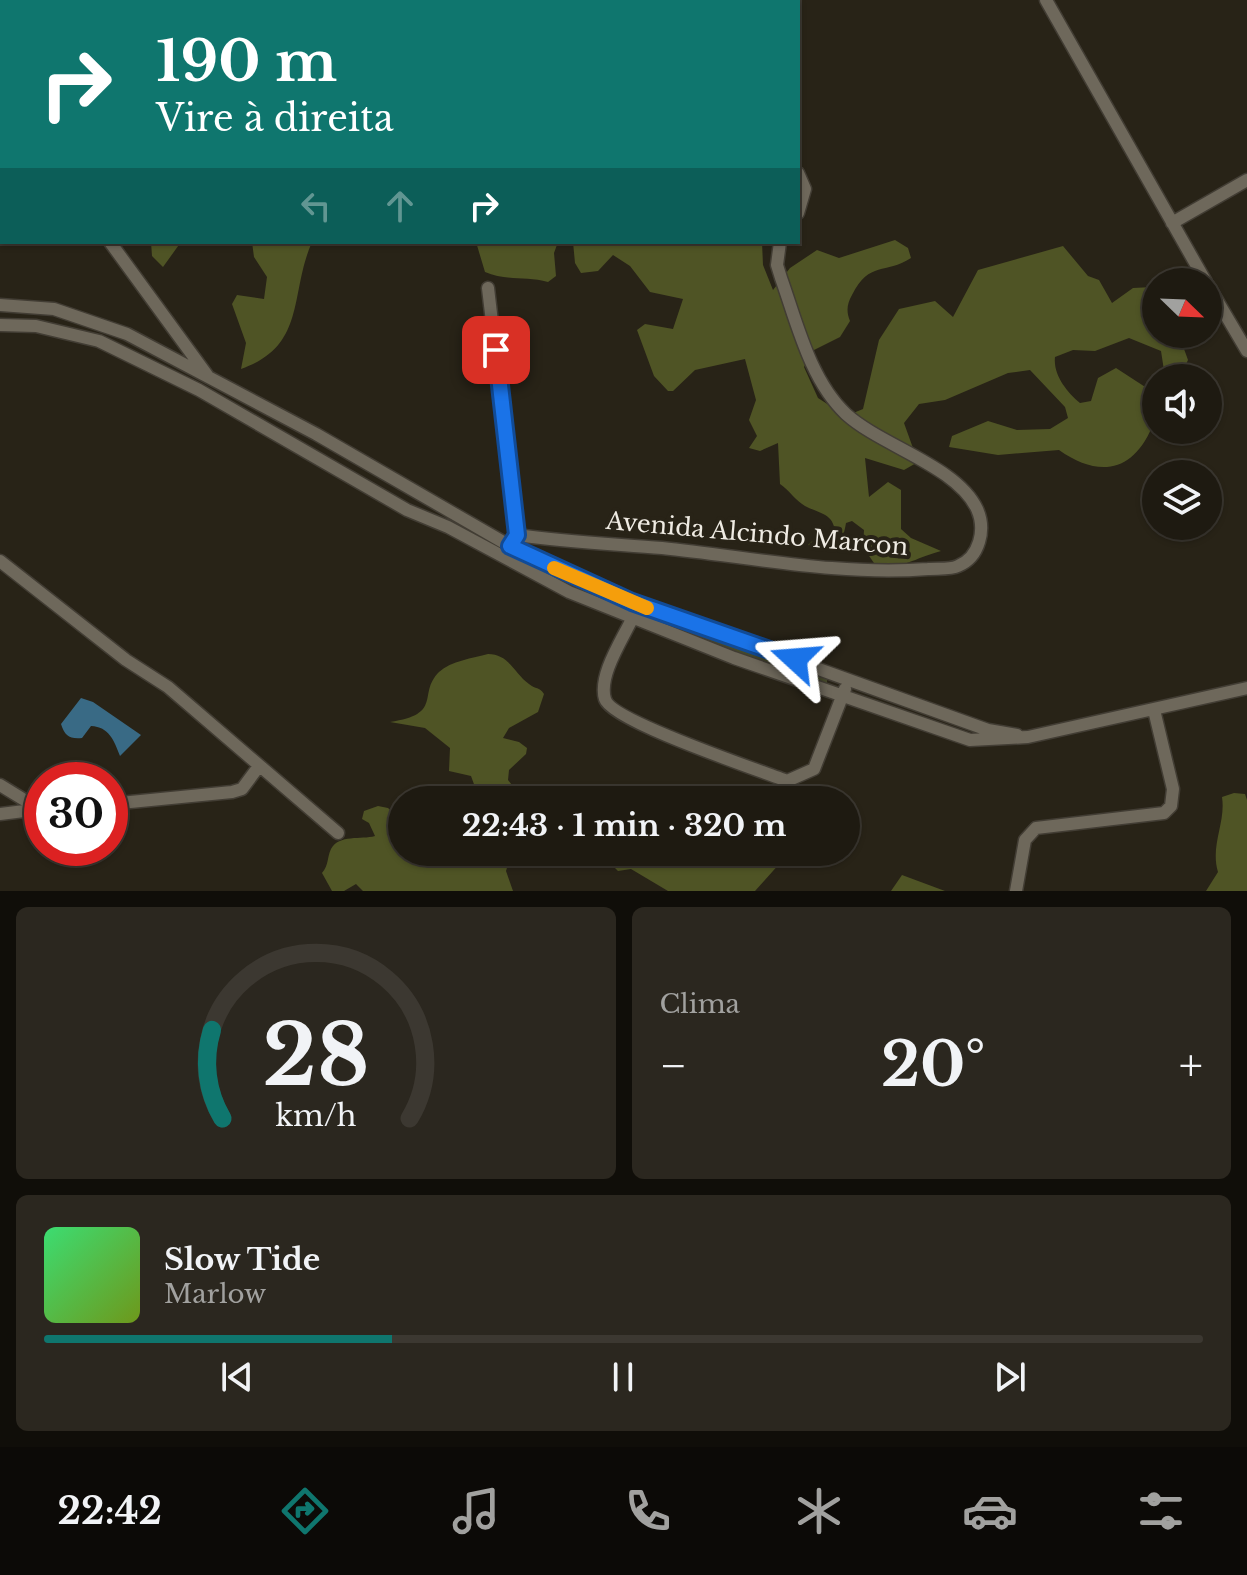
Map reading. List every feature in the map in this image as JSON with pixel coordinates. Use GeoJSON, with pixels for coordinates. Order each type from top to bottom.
{"type":"FeatureCollection","features":[{"type":"Feature","properties":{"kind":"street"},"geometry":{"type":"LineString","coordinates":[[1046,0],[1198,268]]}},
{"type":"Feature","properties":{"kind":"street"},"geometry":{"type":"LineString","coordinates":[[800,178],[805,189],[800,206]]}},
{"type":"Feature","properties":{"kind":"street"},"geometry":{"type":"LineString","coordinates":[[1172,223],[1247,180]]}},
{"type":"Feature","properties":{"kind":"street"},"geometry":{"type":"LineString","coordinates":[[111,244],[210,379]]}},
{"type":"Feature","properties":{"kind":"street","name":"Avenida Alcindo Marcon"},"geometry":{"type":"LineString","coordinates":[[510,546],[910,570],[958,567],[972,554],[979,546],[981,525],[969,497],[956,483],[861,427],[843,411],[818,377],[777,265],[780,244]]}},
{"type":"Feature","properties":{"kind":"street"},"geometry":{"type":"LineString","coordinates":[[488,288],[510,546]]}},
{"type":"Feature","properties":{"kind":"street"},"geometry":{"type":"LineString","coordinates":[[0,305],[25,305],[83,317],[127,334],[328,440],[510,546],[632,602],[988,730],[1028,737]]}},
{"type":"Feature","properties":{"kind":"street"},"geometry":{"type":"LineString","coordinates":[[1222,309],[1247,351]]}},
{"type":"Feature","properties":{"kind":"street"},"geometry":{"type":"LineString","coordinates":[[0,325],[36,326],[99,341],[199,390],[407,510],[448,527],[510,546],[569,592],[632,619],[970,740],[1028,737],[1247,688]]}},
{"type":"Feature","properties":{"kind":"street"},"geometry":{"type":"LineString","coordinates":[[407,510],[410,500],[418,493]]}},
{"type":"Feature","properties":{"kind":"street"},"geometry":{"type":"LineString","coordinates":[[448,527],[453,514]]}},
{"type":"Feature","properties":{"kind":"street"},"geometry":{"type":"LineString","coordinates":[[0,561],[126,660],[168,687],[338,833]]}},
{"type":"Feature","properties":{"kind":"street"},"geometry":{"type":"LineString","coordinates":[[632,619],[603,689],[605,702],[610,708],[648,728],[787,781],[814,769],[849,678]]}},
{"type":"Feature","properties":{"kind":"street"},"geometry":{"type":"LineString","coordinates":[[1016,891],[1025,840],[1036,828],[1164,813],[1171,806],[1173,789],[1154,710]]}},
{"type":"Feature","properties":{"kind":"street"},"geometry":{"type":"LineString","coordinates":[[128,802],[232,792],[242,789],[259,766]]}},
{"type":"Feature","properties":{"kind":"street"},"geometry":{"type":"LineString","coordinates":[[0,785],[24,799]]}},
{"type":"Feature","properties":{"kind":"street"},"geometry":{"type":"LineString","coordinates":[[0,814],[24,811]]}},
{"type":"Feature","properties":{"kind":"green space"},"geometry":{"type":"Polygon","coordinates":[[[895,240],[908,248],[911,258],[865,277],[850,298],[850,321],[840,337],[812,351],[804,367],[818,398],[846,416],[863,409],[879,340],[899,309],[935,301],[953,317],[978,270],[1063,246],[1088,276],[1099,280],[1112,303],[1133,288],[1142,288],[1142,343],[1129,338],[1095,351],[1073,350],[1055,357],[1055,364],[1062,383],[1080,403],[1091,401],[1098,378],[1116,368],[1142,385],[1143,444],[1124,462],[1100,467],[1073,459],[1059,450],[998,455],[949,447],[952,436],[988,421],[1017,430],[1050,429],[1068,418],[1065,407],[1030,370],[1008,373],[945,400],[919,404],[904,423],[918,462],[904,470],[865,458],[869,497],[888,482],[901,490],[901,529],[911,538],[941,551],[902,564],[876,566],[863,547],[864,530],[852,521],[846,523],[842,538],[834,546],[808,545],[819,535],[835,535],[832,522],[802,504],[780,484],[778,443],[760,451],[749,448],[757,436],[749,420],[756,400],[745,359],[695,370],[673,391],[668,391],[654,376],[637,330],[645,324],[673,329],[683,299],[650,292],[630,266],[613,255],[598,271],[581,273],[575,263],[573,244],[762,244],[763,265],[773,290],[790,268],[817,250],[839,258],[895,240]]]}},
{"type":"Feature","properties":{"kind":"green space"},"geometry":{"type":"Polygon","coordinates":[[[151,244],[180,244],[163,267],[152,256],[151,244]]]}},
{"type":"Feature","properties":{"kind":"green space"},"geometry":{"type":"Polygon","coordinates":[[[252,244],[311,244],[286,332],[277,347],[262,359],[241,369],[246,343],[232,304],[237,295],[264,299],[267,277],[254,257],[252,244]]]}},
{"type":"Feature","properties":{"kind":"green space"},"geometry":{"type":"Polygon","coordinates":[[[477,244],[557,244],[554,253],[556,276],[548,282],[500,277],[485,272],[477,244]]]}},
{"type":"Feature","properties":{"kind":"green space"},"geometry":{"type":"Polygon","coordinates":[[[1154,348],[1184,348],[1188,360],[1186,364],[1163,364],[1161,351],[1154,348]]]}},
{"type":"Feature","properties":{"kind":"green space"},"geometry":{"type":"Polygon","coordinates":[[[662,619],[827,678],[827,686],[659,624],[662,619]]]}},
{"type":"Feature","properties":{"kind":"green space"},"geometry":{"type":"Polygon","coordinates":[[[488,654],[501,657],[524,680],[544,694],[538,712],[509,728],[503,738],[519,742],[527,748],[526,754],[509,770],[508,780],[513,786],[475,786],[471,776],[449,771],[450,748],[425,728],[390,722],[417,714],[423,708],[439,672],[462,660],[488,654]]]}},
{"type":"Feature","properties":{"kind":"green space"},"geometry":{"type":"Polygon","coordinates":[[[1234,793],[1245,794],[1247,800],[1247,891],[1206,891],[1218,872],[1216,853],[1222,797],[1234,793]]]}},
{"type":"Feature","properties":{"kind":"green space"},"geometry":{"type":"Polygon","coordinates":[[[378,806],[388,808],[388,866],[508,866],[506,871],[513,891],[363,891],[356,884],[344,891],[332,891],[322,873],[331,849],[345,839],[375,836],[369,823],[362,819],[364,811],[378,806]]]}},
{"type":"Feature","properties":{"kind":"green space"},"geometry":{"type":"Polygon","coordinates":[[[777,866],[755,891],[668,891],[631,869],[618,871],[614,867],[777,866]]]}},
{"type":"Feature","properties":{"kind":"green space"},"geometry":{"type":"Polygon","coordinates":[[[902,875],[945,891],[891,891],[902,875]]]}},
{"type":"Feature","properties":{"kind":"water"},"geometry":{"type":"Polygon","coordinates":[[[81,698],[93,702],[141,735],[120,756],[107,732],[97,727],[91,726],[82,738],[68,736],[61,724],[81,698]]]}},
{"type":"Feature","properties":{"kind":"slow traffic"},"geometry":{"type":"LineString","coordinates":[[554,568],[647,608]]}},
{"type":"Feature","properties":{"kind":"route"},"geometry":{"type":"LineString","coordinates":[[496,350],[517,535],[510,546],[632,602],[795,659]]}}]}
